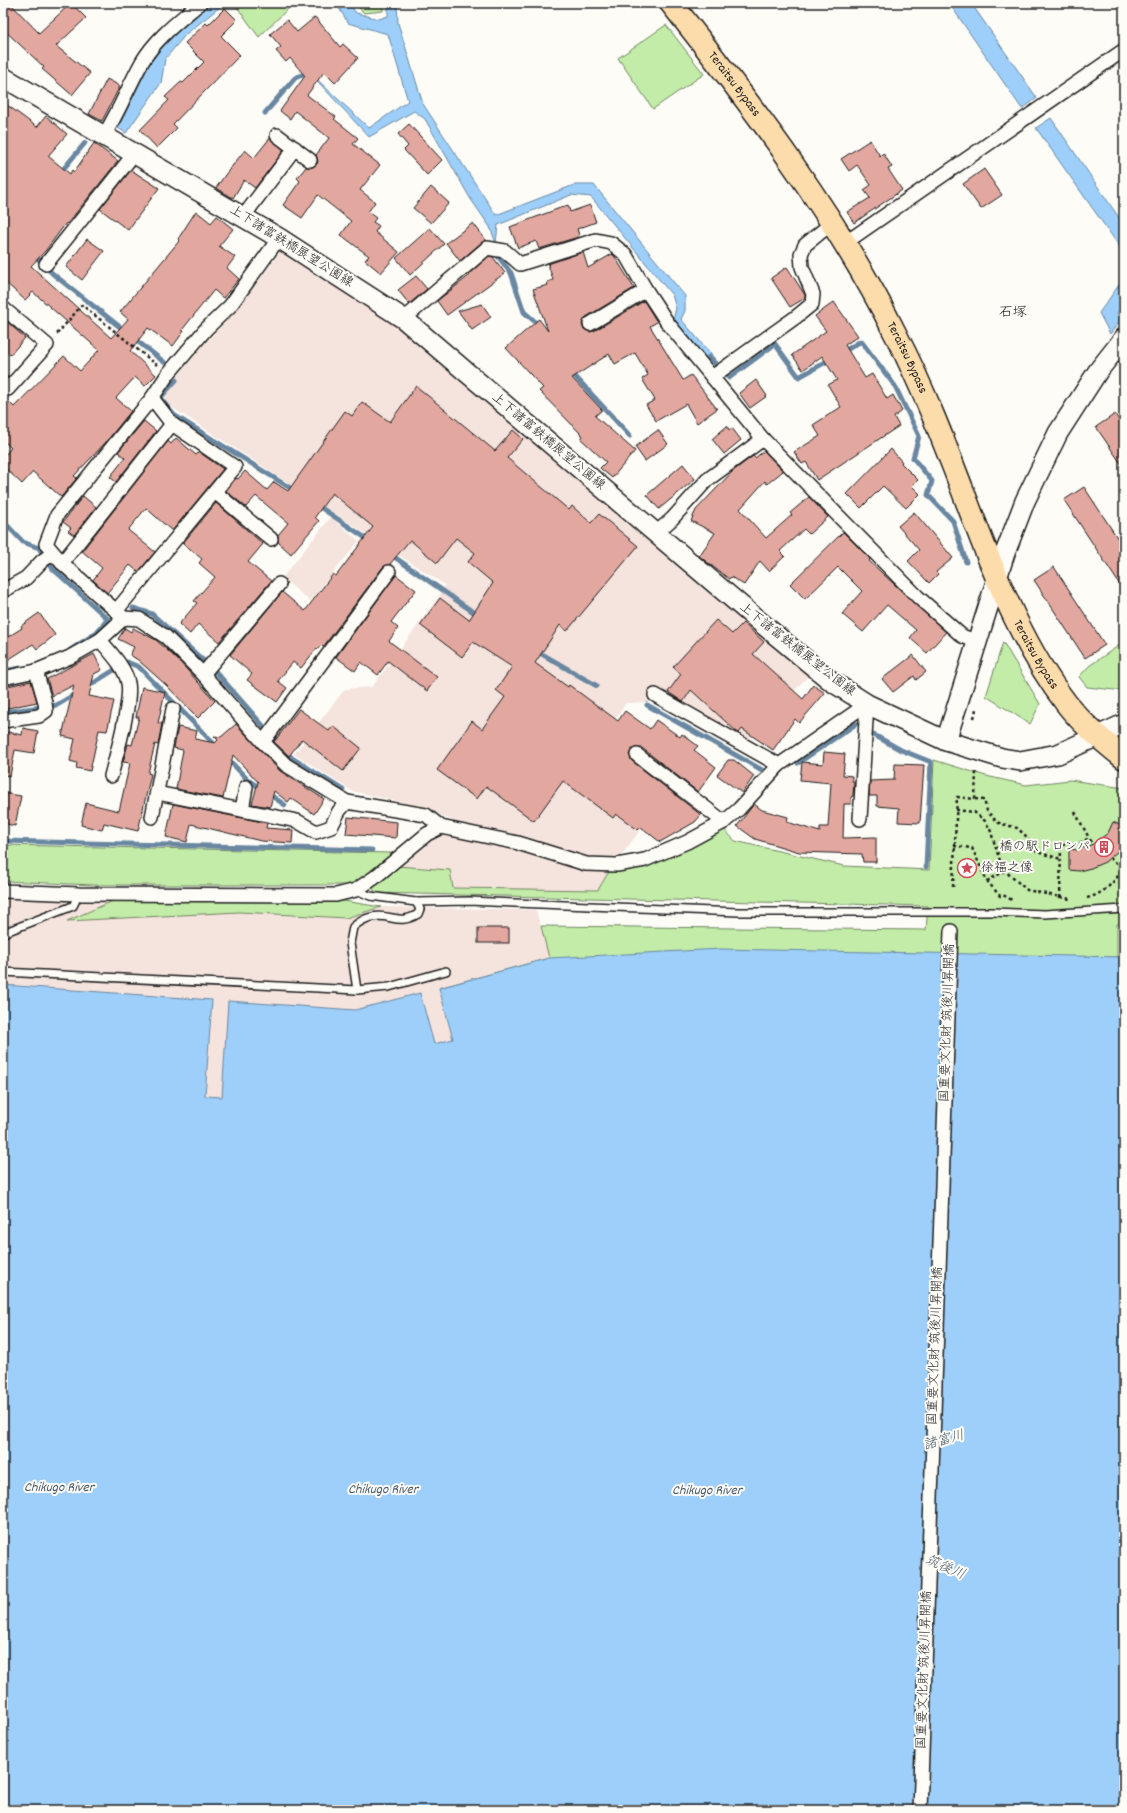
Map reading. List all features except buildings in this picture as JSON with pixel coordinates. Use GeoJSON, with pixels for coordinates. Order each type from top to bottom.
{"type":"FeatureCollection","features":[{"type":"Feature","properties":{"kind":"highway","name":"Teraitsu Bypass"},"geometry":{"type":"LineString","coordinates":[[671,3],[722,68],[790,160],[845,243],[896,334],[929,407],[997,579],[1017,622],[1048,676],[1066,703],[1097,737],[1124,758]]}},
{"type":"Feature","properties":{"kind":"street"},"geometry":{"type":"LineString","coordinates":[[103,136],[117,115],[142,62],[152,48],[169,29],[200,3]]}},
{"type":"Feature","properties":{"kind":"street"},"geometry":{"type":"LineString","coordinates":[[845,243],[1124,50]]}},
{"type":"Feature","properties":{"kind":"street","name":"上下諸富鉄橋展望公園線"},"geometry":{"type":"LineString","coordinates":[[3,77],[279,238],[327,267],[404,319],[831,681],[867,704],[946,741],[1002,758],[1020,761],[1058,754],[1124,724]]}},
{"type":"Feature","properties":{"kind":"street"},"geometry":{"type":"LineString","coordinates":[[277,135],[310,160]]}},
{"type":"Feature","properties":{"kind":"street"},"geometry":{"type":"LineString","coordinates":[[243,217],[295,148]]}},
{"type":"Feature","properties":{"kind":"street"},"geometry":{"type":"LineString","coordinates":[[46,264],[134,154]]}},
{"type":"Feature","properties":{"kind":"street"},"geometry":{"type":"LineString","coordinates":[[712,376],[796,317],[812,304],[814,294],[802,267],[801,254],[805,245],[832,223]]}},
{"type":"Feature","properties":{"kind":"street"},"geometry":{"type":"LineString","coordinates":[[279,238],[230,306],[206,330],[168,374],[152,398],[57,515],[46,544],[62,562],[120,614],[139,619],[166,637],[203,674],[263,742],[286,765],[347,802],[381,809],[426,815],[440,826],[518,843],[586,864],[617,866],[645,860],[687,842],[724,822],[740,809],[779,765],[867,704]]}},
{"type":"Feature","properties":{"kind":"street"},"geometry":{"type":"LineString","coordinates":[[404,319],[487,248],[505,251],[520,264],[596,240],[611,243],[625,254],[667,322],[763,439],[918,597],[962,636],[978,642]]}},
{"type":"Feature","properties":{"kind":"street"},"geometry":{"type":"LineString","coordinates":[[590,324],[646,290]]}},
{"type":"Feature","properties":{"kind":"street"},"geometry":{"type":"LineString","coordinates":[[3,308],[47,346],[8,388],[3,383]]}},
{"type":"Feature","properties":{"kind":"street"},"geometry":{"type":"LineString","coordinates":[[946,741],[997,579],[1025,501],[1058,433],[1098,371],[1124,338]]}},
{"type":"Feature","properties":{"kind":"street"},"geometry":{"type":"LineString","coordinates":[[3,678],[36,671],[70,657],[100,640],[235,468],[172,424],[152,398]]}},
{"type":"Feature","properties":{"kind":"street"},"geometry":{"type":"LineString","coordinates":[[62,562],[172,424]]}},
{"type":"Feature","properties":{"kind":"street"},"geometry":{"type":"LineString","coordinates":[[656,533],[672,519],[707,480],[763,439]]}},
{"type":"Feature","properties":{"kind":"street"},"geometry":{"type":"LineString","coordinates":[[215,492],[272,539]]}},
{"type":"Feature","properties":{"kind":"street"},"geometry":{"type":"LineString","coordinates":[[3,591],[26,578],[42,561],[53,553]]}},
{"type":"Feature","properties":{"kind":"street"},"geometry":{"type":"LineString","coordinates":[[263,742],[389,572]]}},
{"type":"Feature","properties":{"kind":"street"},"geometry":{"type":"LineString","coordinates":[[203,674],[279,584]]}},
{"type":"Feature","properties":{"kind":"street"},"geometry":{"type":"LineString","coordinates":[[100,640],[120,666],[128,683],[129,697],[111,776]]}},
{"type":"Feature","properties":{"kind":"street"},"geometry":{"type":"LineString","coordinates":[[3,721],[39,716],[46,707],[36,671]]}},
{"type":"Feature","properties":{"kind":"street"},"geometry":{"type":"LineString","coordinates":[[655,694],[779,765]]}},
{"type":"Feature","properties":{"kind":"street"},"geometry":{"type":"LineString","coordinates":[[860,819],[867,704]]}},
{"type":"Feature","properties":{"kind":"street"},"geometry":{"type":"LineString","coordinates":[[152,817],[173,709]]}},
{"type":"Feature","properties":{"kind":"street"},"geometry":{"type":"LineString","coordinates":[[637,755],[724,822]]}},
{"type":"Feature","properties":{"kind":"street"},"geometry":{"type":"LineString","coordinates":[[242,810],[246,787]]}},
{"type":"Feature","properties":{"kind":"street"},"geometry":{"type":"LineString","coordinates":[[157,793],[297,821],[316,832],[330,827],[339,811],[347,802]]}},
{"type":"Feature","properties":{"kind":"street"},"geometry":{"type":"LineString","coordinates":[[3,891],[79,894],[336,895],[356,890],[374,878],[427,834],[440,826]]}},
{"type":"Feature","properties":{"kind":"street","name":"国重要文化財 筑後川昇開橋"},"geometry":{"type":"LineString","coordinates":[[920,1810],[951,931]]}},
{"type":"Feature","properties":{"kind":"lane"},"geometry":{"type":"LineString","coordinates":[[356,890],[370,896],[416,902],[469,902],[746,912],[993,912],[1045,914],[1124,909]]}},
{"type":"Feature","properties":{"kind":"lane"},"geometry":{"type":"LineString","coordinates":[[3,933],[73,906],[79,894]]}},
{"type":"Feature","properties":{"kind":"lane"},"geometry":{"type":"LineString","coordinates":[[358,990],[350,943],[353,927],[362,920],[374,916],[408,920],[418,914],[420,909],[416,902]]}},
{"type":"Feature","properties":{"kind":"lane"},"geometry":{"type":"LineString","coordinates":[[3,972],[358,990],[389,987],[446,972]]}},
{"type":"Feature","properties":{"kind":"path"},"geometry":{"type":"LineString","coordinates":[[47,346],[82,305],[168,374]]}},
{"type":"Feature","properties":{"kind":"path"},"geometry":{"type":"LineString","coordinates":[[975,799],[976,770]]}},
{"type":"Feature","properties":{"kind":"path"},"geometry":{"type":"LineString","coordinates":[[953,887],[957,797],[984,800],[988,811],[999,823],[1017,828],[1026,835],[1037,852],[1061,860]]}},
{"type":"Feature","properties":{"kind":"path"},"geometry":{"type":"LineString","coordinates":[[956,810],[974,812],[985,821],[990,829],[1000,861],[1005,871],[1026,890],[1060,898],[1072,899]]}},
{"type":"Feature","properties":{"kind":"path"},"geometry":{"type":"LineString","coordinates":[[1075,812],[1088,838],[1093,844]]}},
{"type":"Feature","properties":{"kind":"path"},"geometry":{"type":"LineString","coordinates":[[1060,898],[1061,845],[1078,844],[1088,838]]}},
{"type":"Feature","properties":{"kind":"path"},"geometry":{"type":"LineString","coordinates":[[954,846],[972,848],[987,881],[1000,896],[1003,894],[1015,902]]}},
{"type":"Feature","properties":{"kind":"path"},"geometry":{"type":"LineString","coordinates":[[1083,899],[1095,896],[1108,888],[1123,871],[1110,858]]}},
{"type":"Feature","properties":{"kind":"path"},"geometry":{"type":"LineString","coordinates":[[987,881],[1005,871]]}},
{"type":"Feature","properties":{"kind":"shaded area"},"geometry":{"type":"Polygon","coordinates":[[[282,249],[400,329],[809,675],[739,749],[652,702],[626,703],[605,734],[674,785],[608,873],[599,890],[453,888],[397,866],[454,821],[414,805],[352,791],[294,754],[345,689],[372,687],[441,594],[445,585],[159,399],[202,346],[236,311],[282,249]]]}},
{"type":"Feature","properties":{"kind":"shaded area"},"geometry":{"type":"Polygon","coordinates":[[[331,517],[359,541],[310,601],[282,578],[331,517]]]}},
{"type":"Feature","properties":{"kind":"shaded area"},"geometry":{"type":"Polygon","coordinates":[[[3,897],[121,902],[338,900],[381,907],[536,910],[549,958],[575,1371],[3,1354],[3,897]]]}},
{"type":"Feature","properties":{"kind":"green space"},"geometry":{"type":"Polygon","coordinates":[[[234,3],[294,3],[259,37],[234,3]]]}},
{"type":"Feature","properties":{"kind":"green space"},"geometry":{"type":"Polygon","coordinates":[[[364,3],[383,3],[383,11],[364,13],[358,7],[364,3]]]}},
{"type":"Feature","properties":{"kind":"green space"},"geometry":{"type":"Polygon","coordinates":[[[666,25],[704,74],[653,109],[618,58],[666,25]]]}},
{"type":"Feature","properties":{"kind":"green space"},"geometry":{"type":"Polygon","coordinates":[[[1003,642],[1040,704],[1030,724],[986,696],[1003,642]]]}},
{"type":"Feature","properties":{"kind":"green space"},"geometry":{"type":"Polygon","coordinates":[[[1124,642],[1124,691],[1087,687],[1079,677],[1089,666],[1124,642]]]}},
{"type":"Feature","properties":{"kind":"green space"},"geometry":{"type":"Polygon","coordinates":[[[934,760],[986,776],[1026,785],[1070,780],[1124,788],[1124,924],[1117,924],[1117,957],[439,988],[549,958],[541,926],[926,930],[928,906],[375,893],[372,885],[93,885],[3,881],[3,845],[392,853],[397,866],[450,870],[453,888],[598,890],[608,873],[671,857],[723,828],[735,841],[844,866],[929,870],[934,760]]]}},
{"type":"Feature","properties":{"kind":"green space"},"geometry":{"type":"Polygon","coordinates":[[[338,900],[381,907],[346,918],[239,912],[67,921],[113,901],[338,900]]]}},
{"type":"Feature","properties":{"kind":"water"},"geometry":{"type":"Polygon","coordinates":[[[212,3],[225,3],[186,34],[165,59],[161,83],[126,133],[118,128],[150,63],[171,36],[212,3]]]}},
{"type":"Feature","properties":{"kind":"water"},"geometry":{"type":"Polygon","coordinates":[[[336,3],[349,3],[356,13],[379,19],[388,16],[388,3],[397,3],[398,23],[423,104],[496,215],[574,185],[594,185],[685,296],[685,311],[681,319],[715,359],[708,362],[673,320],[676,308],[672,295],[591,197],[571,195],[498,225],[496,243],[490,227],[470,198],[425,119],[414,111],[369,137],[309,72],[369,128],[408,101],[388,34],[348,23],[336,3]]]}},
{"type":"Feature","properties":{"kind":"water"},"geometry":{"type":"Polygon","coordinates":[[[949,3],[971,3],[1037,98],[1022,109],[949,3]]]}},
{"type":"Feature","properties":{"kind":"water"},"geometry":{"type":"Polygon","coordinates":[[[1051,118],[1124,225],[1124,253],[1036,128],[1051,118]]]}},
{"type":"Feature","properties":{"kind":"water"},"geometry":{"type":"Polygon","coordinates":[[[1124,278],[1124,304],[1117,313],[1121,320],[1110,334],[1099,313],[1124,278]]]}},
{"type":"Feature","properties":{"kind":"water"},"geometry":{"type":"Polygon","coordinates":[[[721,949],[1124,957],[1124,1810],[3,1810],[3,985],[212,1000],[205,1096],[222,1097],[228,1001],[355,1010],[420,993],[434,1044],[453,1039],[439,988],[549,958],[721,949]]]}},
{"type":"Feature","properties":{"kind":"waterway"},"geometry":{"type":"LineString","coordinates":[[265,113],[295,78],[309,72]]}},
{"type":"Feature","properties":{"kind":"waterway"},"geometry":{"type":"LineString","coordinates":[[60,173],[85,143]]}},
{"type":"Feature","properties":{"kind":"waterway"},"geometry":{"type":"LineString","coordinates":[[34,255],[53,274],[125,331]]}},
{"type":"Feature","properties":{"kind":"waterway"},"geometry":{"type":"LineString","coordinates":[[497,255],[511,273],[524,312],[540,326]]}},
{"type":"Feature","properties":{"kind":"waterway"},"geometry":{"type":"LineString","coordinates":[[132,337],[164,362]]}},
{"type":"Feature","properties":{"kind":"waterway"},"geometry":{"type":"LineString","coordinates":[[843,352],[861,341],[895,386],[919,436],[913,458],[932,481],[928,495],[953,521],[966,562]]}},
{"type":"Feature","properties":{"kind":"waterway"},"geometry":{"type":"LineString","coordinates":[[709,357],[729,378],[775,344],[799,377],[831,359]]}},
{"type":"Feature","properties":{"kind":"waterway"},"geometry":{"type":"LineString","coordinates":[[571,372],[630,436]]}},
{"type":"Feature","properties":{"kind":"waterway"},"geometry":{"type":"LineString","coordinates":[[176,380],[160,398],[174,415],[295,491]]}},
{"type":"Feature","properties":{"kind":"waterway"},"geometry":{"type":"LineString","coordinates":[[317,505],[370,541]]}},
{"type":"Feature","properties":{"kind":"waterway"},"geometry":{"type":"LineString","coordinates":[[3,521],[23,542],[39,548],[53,569],[108,619],[96,633],[70,650]]}},
{"type":"Feature","properties":{"kind":"waterway"},"geometry":{"type":"LineString","coordinates":[[390,554],[479,616]]}},
{"type":"Feature","properties":{"kind":"waterway"},"geometry":{"type":"LineString","coordinates":[[133,608],[152,614],[215,671],[280,745]]}},
{"type":"Feature","properties":{"kind":"waterway"},"geometry":{"type":"LineString","coordinates":[[535,650],[597,686]]}},
{"type":"Feature","properties":{"kind":"waterway"},"geometry":{"type":"LineString","coordinates":[[87,687],[127,662],[139,667],[216,746]]}},
{"type":"Feature","properties":{"kind":"waterway"},"geometry":{"type":"LineString","coordinates":[[3,671],[21,668]]}},
{"type":"Feature","properties":{"kind":"waterway"},"geometry":{"type":"LineString","coordinates":[[3,712],[57,705],[77,693]]}},
{"type":"Feature","properties":{"kind":"waterway"},"geometry":{"type":"LineString","coordinates":[[647,705],[762,770]]}},
{"type":"Feature","properties":{"kind":"waterway"},"geometry":{"type":"LineString","coordinates":[[798,763],[856,724]]}},
{"type":"Feature","properties":{"kind":"waterway"},"geometry":{"type":"LineString","coordinates":[[874,735],[901,750],[931,762],[926,867]]}},
{"type":"Feature","properties":{"kind":"waterway"},"geometry":{"type":"LineString","coordinates":[[285,751],[292,758],[343,790]]}},
{"type":"Feature","properties":{"kind":"waterway"},"geometry":{"type":"LineString","coordinates":[[227,758],[248,780],[285,805]]}},
{"type":"Feature","properties":{"kind":"waterway"},"geometry":{"type":"LineString","coordinates":[[3,841],[372,850]]}},
{"type":"Feature","properties":{"kind":"place","name":"橋の駅ドロンパ"},"geometry":{"type":"Point","coordinates":[1104,847]}},
{"type":"Feature","properties":{"kind":"place","name":"徐福之像"},"geometry":{"type":"Point","coordinates":[967,868]}},
{"type":"Feature","properties":{"kind":"district","name":"石塚"},"geometry":{"type":"Point","coordinates":[1013,313]}},
{"type":"Feature","properties":{"kind":"water label","name":"諸富川"},"geometry":{"type":"Point","coordinates":[944,1441]}},
{"type":"Feature","properties":{"kind":"water label","name":"Chikugo River"},"geometry":{"type":"Point","coordinates":[59,1488]}},
{"type":"Feature","properties":{"kind":"water label","name":"Chikugo River"},"geometry":{"type":"Point","coordinates":[383,1490]}},
{"type":"Feature","properties":{"kind":"water label","name":"Chikugo River"},"geometry":{"type":"Point","coordinates":[707,1491]}},
{"type":"Feature","properties":{"kind":"water label","name":"筑後川"},"geometry":{"type":"Point","coordinates":[945,1568]}}]}
